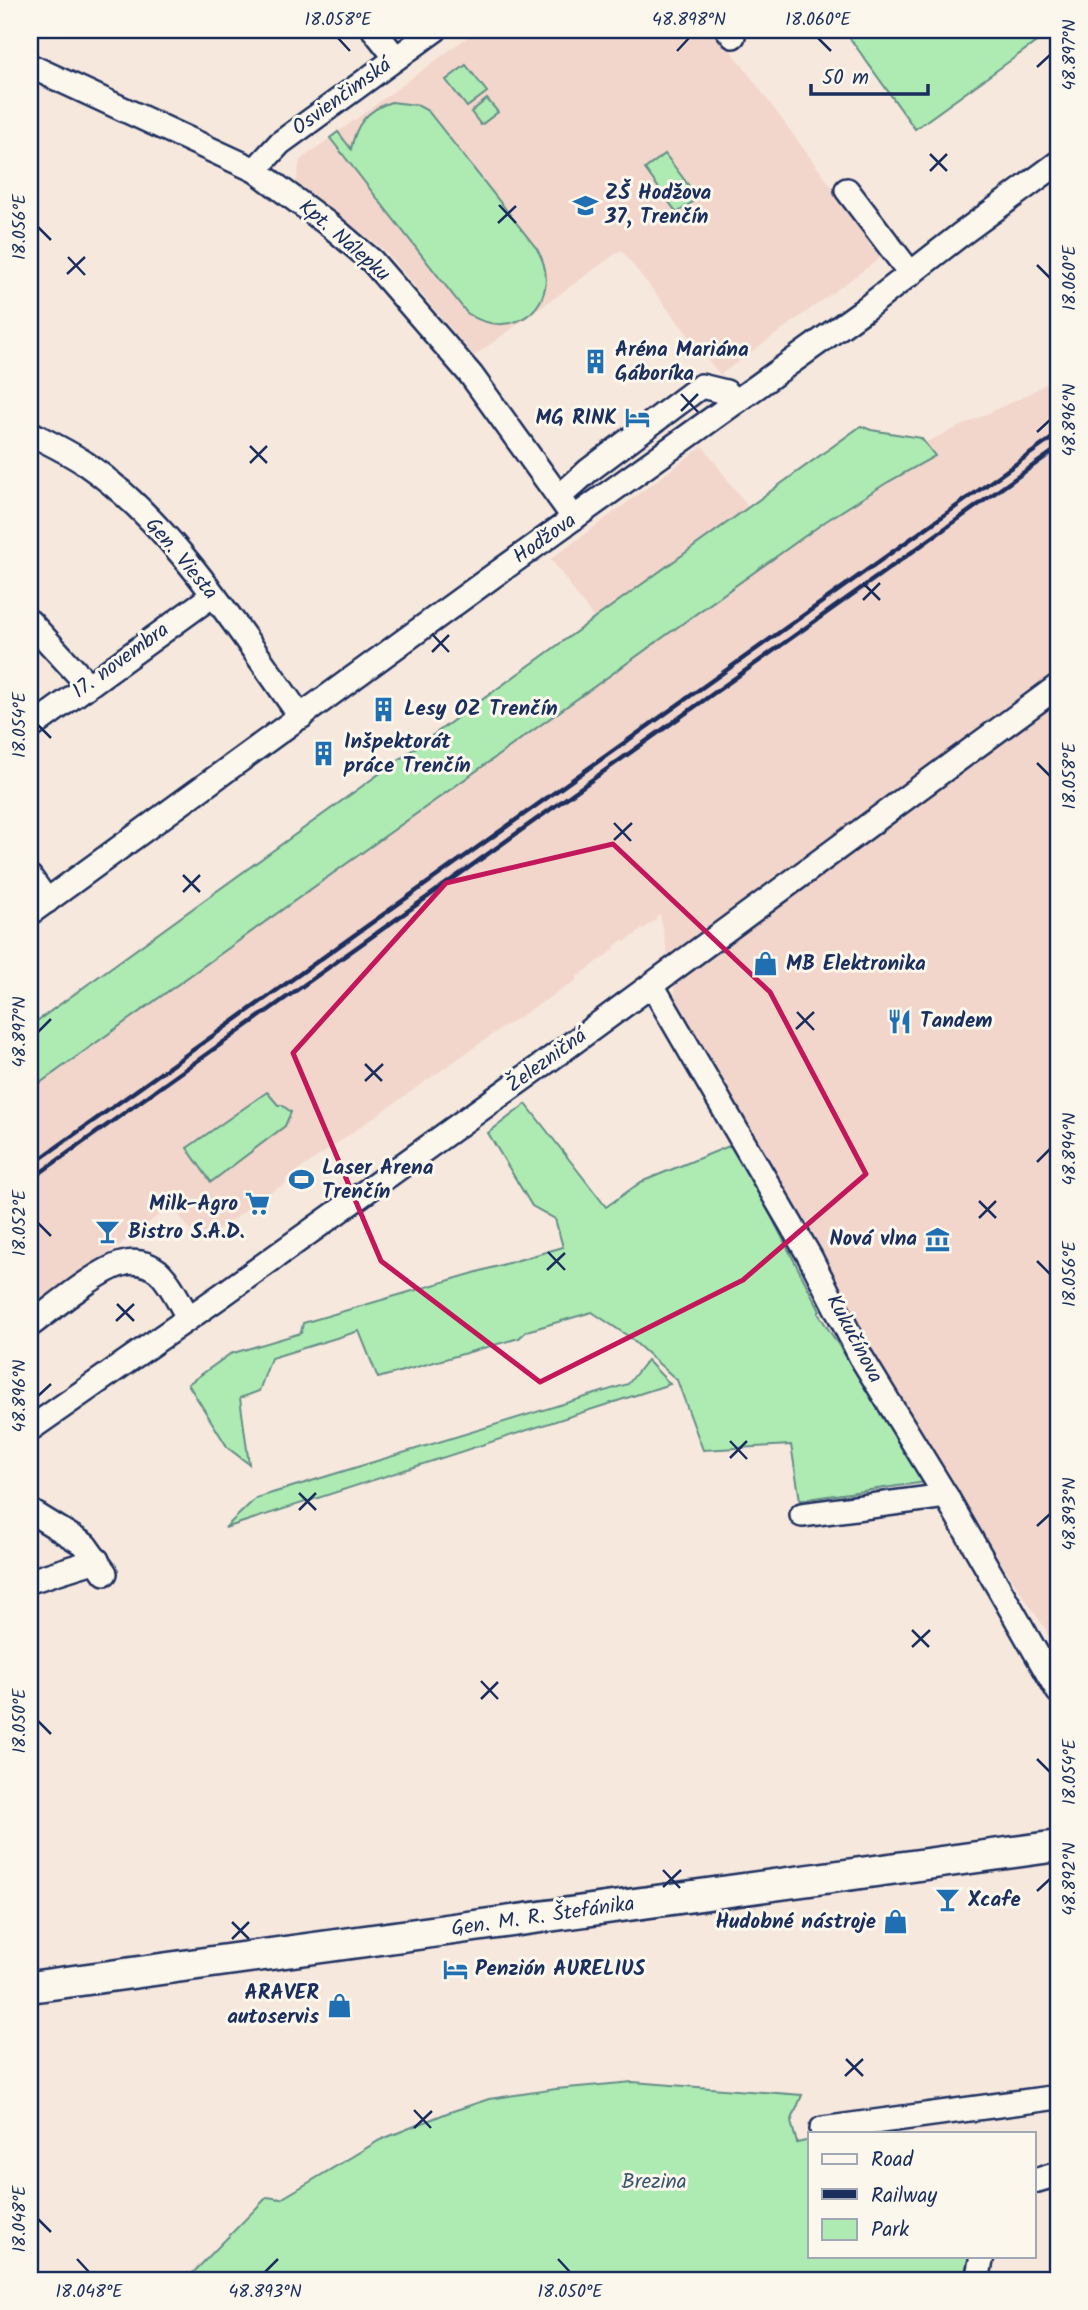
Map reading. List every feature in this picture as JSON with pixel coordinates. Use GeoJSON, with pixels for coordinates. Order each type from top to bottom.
{"type":"FeatureCollection","features":[{"type":"Feature","properties":{"kind":"main road","name":"Gen. M. R. Štefánika"},"geometry":{"type":"LineString","coordinates":[[30,1987],[1058,1846]]}},
{"type":"Feature","properties":{"kind":"street"},"geometry":{"type":"LineString","coordinates":[[374,30],[396,58]]}},
{"type":"Feature","properties":{"kind":"street","name":"Osvienčimská"},"geometry":{"type":"LineString","coordinates":[[255,170],[280,143],[435,30]]}},
{"type":"Feature","properties":{"kind":"street","name":"Kpt. Nálepku"},"geometry":{"type":"LineString","coordinates":[[30,66],[255,170],[294,197],[372,261],[471,375],[574,518]]}},
{"type":"Feature","properties":{"kind":"street","name":"Hodžova"},"geometry":{"type":"LineString","coordinates":[[38,907],[737,401],[1058,163]]}},
{"type":"Feature","properties":{"kind":"street"},"geometry":{"type":"LineString","coordinates":[[847,190],[911,274]]}},
{"type":"Feature","properties":{"kind":"street"},"geometry":{"type":"LineString","coordinates":[[559,496],[701,386],[726,391],[737,401]]}},
{"type":"Feature","properties":{"kind":"street","name":"Gen. Viesta"},"geometry":{"type":"LineString","coordinates":[[30,433],[85,463],[113,485],[180,551],[301,717]]}},
{"type":"Feature","properties":{"kind":"street","name":"17. novembra"},"geometry":{"type":"LineString","coordinates":[[30,728],[212,595]]}},
{"type":"Feature","properties":{"kind":"street"},"geometry":{"type":"LineString","coordinates":[[30,622],[88,685]]}},
{"type":"Feature","properties":{"kind":"street","name":"Železničná"},"geometry":{"type":"LineString","coordinates":[[30,1429],[245,1279],[652,985],[1058,686]]}},
{"type":"Feature","properties":{"kind":"street"},"geometry":{"type":"LineString","coordinates":[[30,877],[38,907]]}},
{"type":"Feature","properties":{"kind":"street","name":"Kukučínova"},"geometry":{"type":"LineString","coordinates":[[652,985],[810,1257],[861,1357],[946,1496],[1058,1690]]}},
{"type":"Feature","properties":{"kind":"street"},"geometry":{"type":"LineString","coordinates":[[30,1325],[113,1267],[134,1262],[148,1264],[158,1272],[188,1317]]}},
{"type":"Feature","properties":{"kind":"street"},"geometry":{"type":"LineString","coordinates":[[802,1515],[946,1496]]}},
{"type":"Feature","properties":{"kind":"street"},"geometry":{"type":"LineString","coordinates":[[30,1511],[85,1545],[101,1566],[30,1581]]}},
{"type":"Feature","properties":{"kind":"street"},"geometry":{"type":"LineString","coordinates":[[822,2129],[1058,2097]]}},
{"type":"Feature","properties":{"kind":"street"},"geometry":{"type":"LineString","coordinates":[[1036,2180],[1058,2174]]}},
{"type":"Feature","properties":{"kind":"street"},"geometry":{"type":"LineString","coordinates":[[977,2280],[982,2258]]}},
{"type":"Feature","properties":{"kind":"highlighted area"},"geometry":{"type":"Polygon","coordinates":[[[613,844],[770,992],[866,1174],[743,1280],[540,1382],[381,1261],[293,1053],[446,883],[613,844]]]}},
{"type":"Feature","properties":{"kind":"shaded area","name":"ZŠ Hodžova 37, Trenčín"},"geometry":{"type":"Polygon","coordinates":[[[477,30],[716,30],[883,256],[720,375],[621,250],[474,356],[383,249],[296,184],[300,160],[477,30]]]}},
{"type":"Feature","properties":{"kind":"shaded area"},"geometry":{"type":"Polygon","coordinates":[[[1058,376],[1058,1661],[1046,1630],[881,1383],[678,1009],[660,914],[625,942],[623,940],[614,946],[615,949],[577,977],[577,980],[502,1028],[211,1235],[191,1231],[169,1202],[171,1206],[30,1312],[30,1026],[594,619],[551,559],[703,446],[748,507],[861,426],[920,445],[1027,395],[1058,376]]]}},
{"type":"Feature","properties":{"kind":"green space"},"geometry":{"type":"Polygon","coordinates":[[[853,30],[1053,30],[915,129],[847,34],[853,30]]]}},
{"type":"Feature","properties":{"kind":"green space"},"geometry":{"type":"Polygon","coordinates":[[[466,65],[487,92],[467,107],[446,80],[466,65]]]}},
{"type":"Feature","properties":{"kind":"green space"},"geometry":{"type":"Polygon","coordinates":[[[487,99],[498,112],[481,125],[471,112],[487,99]]]}},
{"type":"Feature","properties":{"kind":"green space"},"geometry":{"type":"Polygon","coordinates":[[[391,102],[417,105],[428,111],[537,249],[545,268],[545,285],[541,300],[531,312],[518,321],[502,324],[485,322],[467,313],[330,138],[338,132],[351,149],[356,132],[364,119],[375,109],[391,102]]]}},
{"type":"Feature","properties":{"kind":"green space"},"geometry":{"type":"Polygon","coordinates":[[[665,154],[698,198],[677,213],[645,169],[665,154]]]}},
{"type":"Feature","properties":{"kind":"green space"},"geometry":{"type":"Polygon","coordinates":[[[861,426],[921,438],[935,456],[826,521],[30,1090],[30,1026],[861,426]]]}},
{"type":"Feature","properties":{"kind":"green space"},"geometry":{"type":"Polygon","coordinates":[[[267,1092],[278,1105],[291,1112],[285,1126],[211,1182],[187,1148],[267,1092]]]}},
{"type":"Feature","properties":{"kind":"green space"},"geometry":{"type":"Polygon","coordinates":[[[526,1104],[606,1207],[641,1182],[734,1144],[820,1311],[818,1313],[926,1482],[800,1500],[791,1445],[703,1450],[677,1380],[628,1336],[592,1312],[527,1331],[519,1338],[378,1378],[359,1331],[271,1358],[259,1391],[240,1398],[249,1464],[228,1448],[188,1384],[230,1354],[301,1333],[303,1323],[563,1247],[555,1219],[532,1206],[488,1133],[526,1104]]]}},
{"type":"Feature","properties":{"kind":"green space"},"geometry":{"type":"Polygon","coordinates":[[[647,1360],[670,1384],[225,1528],[256,1498],[628,1384],[647,1360]]]}},
{"type":"Feature","properties":{"kind":"green space","name":"Brezina"},"geometry":{"type":"Polygon","coordinates":[[[633,2082],[802,2095],[791,2122],[797,2143],[808,2140],[808,2258],[968,2258],[963,2280],[186,2280],[267,2197],[281,2199],[380,2140],[447,2113],[489,2099],[633,2082]]]}},
{"type":"Feature","properties":{"kind":"railway"},"geometry":{"type":"LineString","coordinates":[[30,1166],[1058,434]]}},
{"type":"Feature","properties":{"kind":"railway"},"geometry":{"type":"LineString","coordinates":[[30,1180],[1058,448]]}},
{"type":"Feature","properties":{"kind":"place","name":"ZŠ Hodžova 37, Trenčín"},"geometry":{"type":"Point","coordinates":[585,205]}},
{"type":"Feature","properties":{"kind":"place","name":"Aréna Mariána Gáboríka"},"geometry":{"type":"Point","coordinates":[595,362]}},
{"type":"Feature","properties":{"kind":"place","name":"MG RINK"},"geometry":{"type":"Point","coordinates":[637,418]}},
{"type":"Feature","properties":{"kind":"place","name":"Lesy OZ Trenčín"},"geometry":{"type":"Point","coordinates":[384,709]}},
{"type":"Feature","properties":{"kind":"place","name":"Inšpektorát práce Trenčín"},"geometry":{"type":"Point","coordinates":[324,754]}},
{"type":"Feature","properties":{"kind":"place","name":"MB Elektronika"},"geometry":{"type":"Point","coordinates":[766,964]}},
{"type":"Feature","properties":{"kind":"place","name":"Tandem"},"geometry":{"type":"Point","coordinates":[900,1021]}},
{"type":"Feature","properties":{"kind":"place","name":"Laser Arena Trenčín"},"geometry":{"type":"Point","coordinates":[302,1180]}},
{"type":"Feature","properties":{"kind":"place","name":"Milk-Agro"},"geometry":{"type":"Point","coordinates":[258,1204]}},
{"type":"Feature","properties":{"kind":"place","name":"Bistro S.A.D."},"geometry":{"type":"Point","coordinates":[108,1232]}},
{"type":"Feature","properties":{"kind":"place","name":"Nová vlna"},"geometry":{"type":"Point","coordinates":[937,1239]}},
{"type":"Feature","properties":{"kind":"place","name":"Xcafe"},"geometry":{"type":"Point","coordinates":[948,1900]}},
{"type":"Feature","properties":{"kind":"place","name":"Hudobné nástroje"},"geometry":{"type":"Point","coordinates":[896,1922]}},
{"type":"Feature","properties":{"kind":"place","name":"Penzión AURELIUS"},"geometry":{"type":"Point","coordinates":[455,1969]}},
{"type":"Feature","properties":{"kind":"place","name":"ARAVER autoservis"},"geometry":{"type":"Point","coordinates":[339,2005]}}]}
